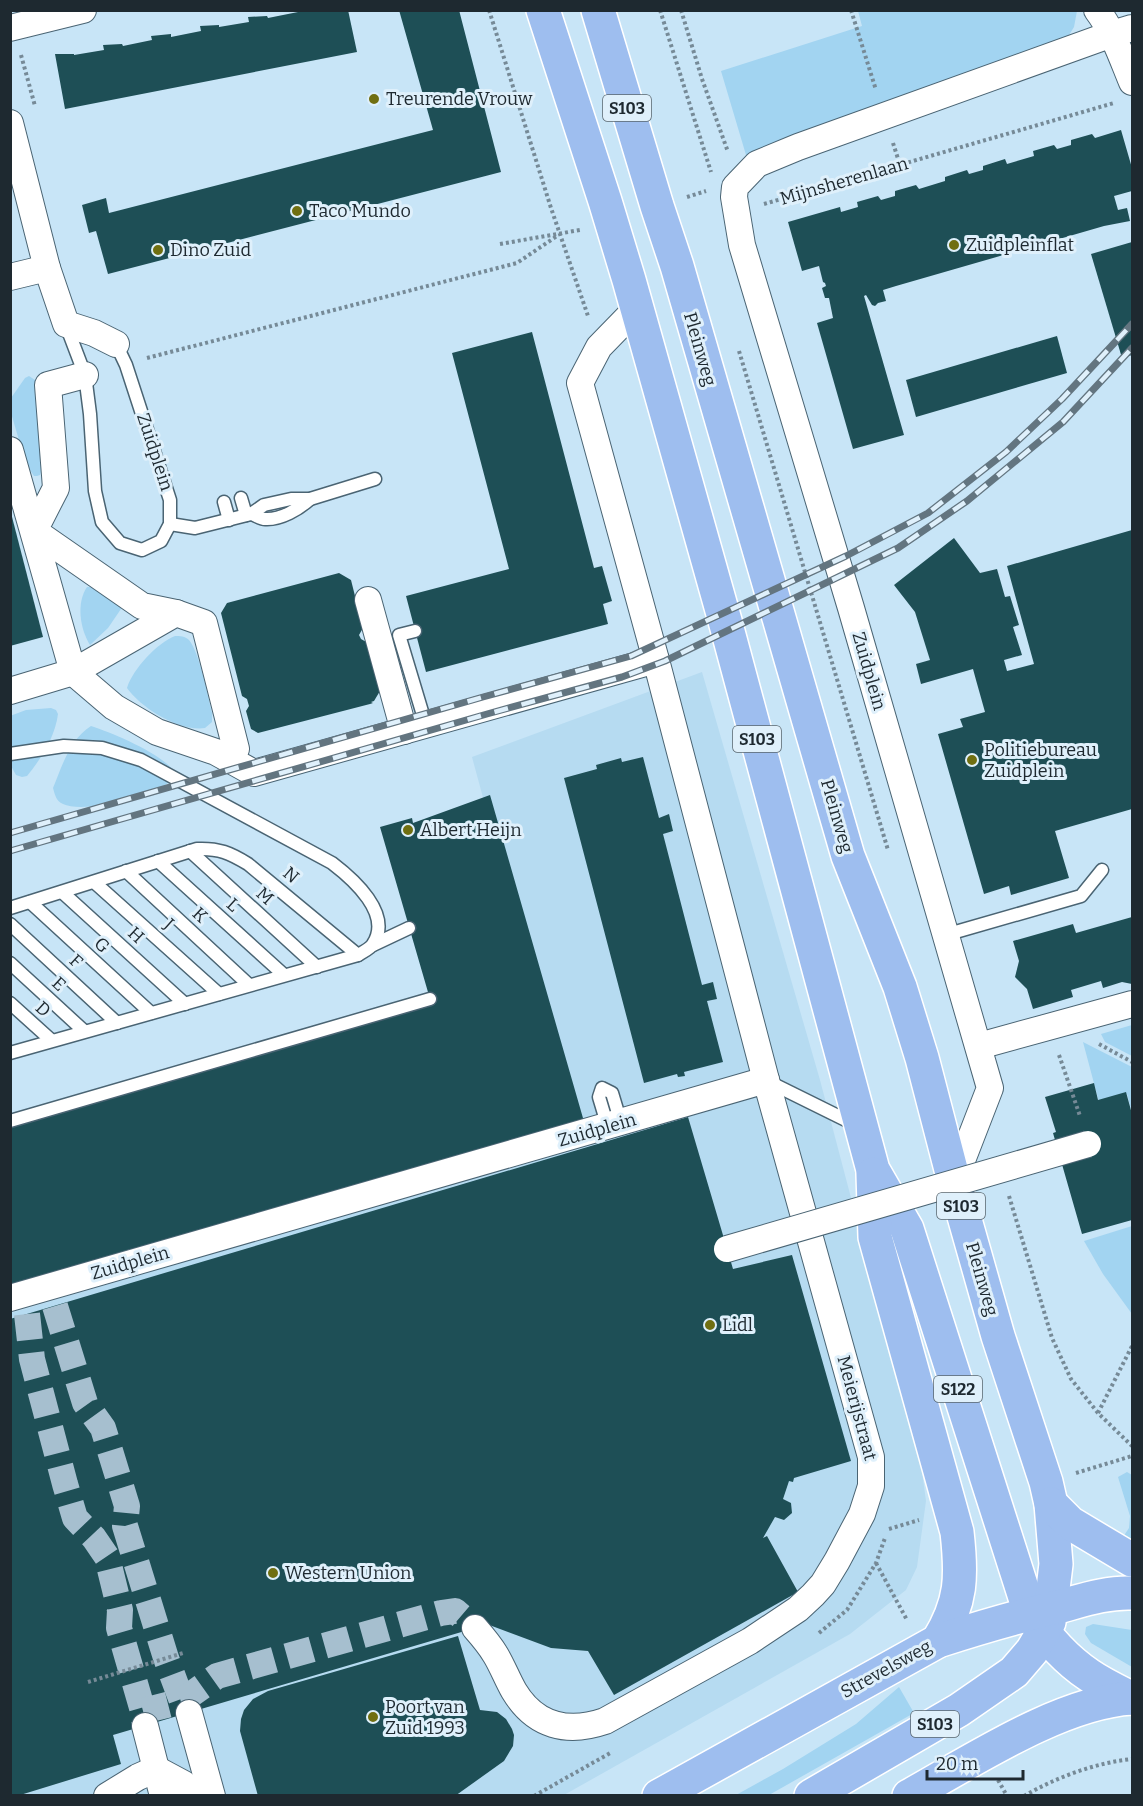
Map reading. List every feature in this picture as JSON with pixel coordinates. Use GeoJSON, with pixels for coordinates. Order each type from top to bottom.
{"type":"FeatureCollection","features":[{"type":"Feature","properties":{"kind":"main road","name":"S103"},"geometry":{"type":"LineString","coordinates":[[543,10],[611,220],[727,628],[873,1170],[875,1237],[957,1532],[960,1563],[958,1596],[951,1618],[938,1641]]}},
{"type":"Feature","properties":{"kind":"main road","name":"Pleinweg"},"geometry":{"type":"LineString","coordinates":[[598,10],[676,266],[848,856],[900,987],[922,1058],[998,1336],[1046,1482],[1051,1504],[1056,1564],[1043,1619]]}},
{"type":"Feature","properties":{"kind":"main road","name":"S122"},"geometry":{"type":"LineString","coordinates":[[873,1170],[906,1229],[1043,1619],[1064,1654],[1089,1676],[1132,1698]]}},
{"type":"Feature","properties":{"kind":"main road"},"geometry":{"type":"LineString","coordinates":[[1051,1504],[1070,1523],[1132,1560]]}},
{"type":"Feature","properties":{"kind":"main road","name":"Strevelsweg"},"geometry":{"type":"LineString","coordinates":[[659,1796],[938,1641],[1043,1619],[1117,1593],[1132,1593]]}},
{"type":"Feature","properties":{"kind":"main road","name":"S103"},"geometry":{"type":"LineString","coordinates":[[811,1796],[958,1710],[1014,1672],[1032,1652],[1043,1619]]}},
{"type":"Feature","properties":{"kind":"main road","name":"S122"},"geometry":{"type":"LineString","coordinates":[[909,1796],[1031,1729],[1095,1705],[1132,1698]]}},
{"type":"Feature","properties":{"kind":"street"},"geometry":{"type":"LineString","coordinates":[[10,28],[83,10]]}},
{"type":"Feature","properties":{"kind":"street"},"geometry":{"type":"LineString","coordinates":[[1096,10],[1104,20],[1122,31]]}},
{"type":"Feature","properties":{"kind":"street"},"geometry":{"type":"LineString","coordinates":[[729,196],[757,164],[798,147],[1122,31]]}},
{"type":"Feature","properties":{"kind":"street"},"geometry":{"type":"LineString","coordinates":[[1122,31],[1127,92]]}},
{"type":"Feature","properties":{"kind":"street"},"geometry":{"type":"LineString","coordinates":[[10,123],[47,268],[66,324]]}},
{"type":"Feature","properties":{"kind":"street","name":"Zuidplein"},"geometry":{"type":"LineString","coordinates":[[729,196],[990,1088],[954,1181]]}},
{"type":"Feature","properties":{"kind":"street"},"geometry":{"type":"LineString","coordinates":[[10,277],[47,268]]}},
{"type":"Feature","properties":{"kind":"street"},"geometry":{"type":"LineString","coordinates":[[636,309],[598,347],[580,383],[656,660],[766,1080]]}},
{"type":"Feature","properties":{"kind":"street","name":"Zuidplein"},"geometry":{"type":"LineString","coordinates":[[66,324],[94,333],[116,344]]}},
{"type":"Feature","properties":{"kind":"street"},"geometry":{"type":"LineString","coordinates":[[34,531],[56,488],[48,385],[85,375]]}},
{"type":"Feature","properties":{"kind":"street"},"geometry":{"type":"LineString","coordinates":[[10,450],[73,672],[114,707],[157,732],[216,752],[254,773],[656,660]]}},
{"type":"Feature","properties":{"kind":"street"},"geometry":{"type":"LineString","coordinates":[[34,531],[142,606],[176,612],[204,623],[236,749],[230,760]]}},
{"type":"Feature","properties":{"kind":"street"},"geometry":{"type":"LineString","coordinates":[[368,600],[414,728]]}},
{"type":"Feature","properties":{"kind":"street"},"geometry":{"type":"LineString","coordinates":[[10,691],[73,672],[176,612]]}},
{"type":"Feature","properties":{"kind":"street"},"geometry":{"type":"LineString","coordinates":[[979,1046],[1132,1004]]}},
{"type":"Feature","properties":{"kind":"street","name":"Zuidplein"},"geometry":{"type":"LineString","coordinates":[[20,1298],[766,1080]]}},
{"type":"Feature","properties":{"kind":"street","name":"Meierijstraat"},"geometry":{"type":"LineString","coordinates":[[475,1628],[495,1653],[520,1701],[533,1714],[552,1724],[571,1728],[585,1727],[605,1721],[750,1641],[798,1610],[823,1584],[848,1542],[867,1500],[873,1474],[871,1457],[766,1080]]}},
{"type":"Feature","properties":{"kind":"street"},"geometry":{"type":"LineString","coordinates":[[727,1249],[1088,1144]]}},
{"type":"Feature","properties":{"kind":"street"},"geometry":{"type":"LineString","coordinates":[[189,1713],[212,1796]]}},
{"type":"Feature","properties":{"kind":"street"},"geometry":{"type":"LineString","coordinates":[[145,1726],[163,1796]]}},
{"type":"Feature","properties":{"kind":"street"},"geometry":{"type":"LineString","coordinates":[[106,1796],[156,1769]]}},
{"type":"Feature","properties":{"kind":"street"},"geometry":{"type":"LineString","coordinates":[[156,1769],[157,1796]]}},
{"type":"Feature","properties":{"kind":"street"},"geometry":{"type":"LineString","coordinates":[[156,1769],[184,1784],[195,1796]]}},
{"type":"Feature","properties":{"kind":"lane"},"geometry":{"type":"LineString","coordinates":[[66,324],[85,375],[95,491],[102,522],[120,543],[142,550],[161,542],[170,524],[195,528],[248,514],[264,505],[291,499],[310,499],[375,479]]}},
{"type":"Feature","properties":{"kind":"lane","name":"Zuidplein"},"geometry":{"type":"LineString","coordinates":[[116,344],[126,365],[170,500],[170,524]]}},
{"type":"Feature","properties":{"kind":"lane"},"geometry":{"type":"LineString","coordinates":[[241,498],[248,514]]}},
{"type":"Feature","properties":{"kind":"lane"},"geometry":{"type":"LineString","coordinates":[[225,502],[229,520]]}},
{"type":"Feature","properties":{"kind":"lane"},"geometry":{"type":"LineString","coordinates":[[414,728],[399,635],[415,631]]}},
{"type":"Feature","properties":{"kind":"lane"},"geometry":{"type":"LineString","coordinates":[[10,754],[64,746],[102,748],[141,760],[332,863],[348,875],[361,888],[377,916],[378,932],[373,945]]}},
{"type":"Feature","properties":{"kind":"lane","name":"N"},"geometry":{"type":"LineString","coordinates":[[10,908],[190,851],[212,848],[231,854],[248,864],[358,955]]}},
{"type":"Feature","properties":{"kind":"lane","name":"M"},"geometry":{"type":"LineString","coordinates":[[190,851],[317,967]]}},
{"type":"Feature","properties":{"kind":"lane","name":"L"},"geometry":{"type":"LineString","coordinates":[[158,861],[284,975]]}},
{"type":"Feature","properties":{"kind":"lane"},"geometry":{"type":"LineString","coordinates":[[945,935],[1081,896],[1102,870]]}},
{"type":"Feature","properties":{"kind":"lane","name":"K"},"geometry":{"type":"LineString","coordinates":[[126,872],[249,985]]}},
{"type":"Feature","properties":{"kind":"lane","name":"J"},"geometry":{"type":"LineString","coordinates":[[94,882],[219,994]]}},
{"type":"Feature","properties":{"kind":"lane","name":"H"},"geometry":{"type":"LineString","coordinates":[[62,892],[185,1004]]}},
{"type":"Feature","properties":{"kind":"lane","name":"G"},"geometry":{"type":"LineString","coordinates":[[30,902],[151,1013]]}},
{"type":"Feature","properties":{"kind":"lane","name":"F"},"geometry":{"type":"LineString","coordinates":[[10,924],[117,1023]]}},
{"type":"Feature","properties":{"kind":"lane"},"geometry":{"type":"LineString","coordinates":[[12,1050],[358,955],[373,945],[409,928]]}},
{"type":"Feature","properties":{"kind":"lane","name":"E"},"geometry":{"type":"LineString","coordinates":[[10,963],[84,1032]]}},
{"type":"Feature","properties":{"kind":"lane"},"geometry":{"type":"LineString","coordinates":[[10,1121],[430,999]]}},
{"type":"Feature","properties":{"kind":"lane","name":"D"},"geometry":{"type":"LineString","coordinates":[[10,1003],[51,1040]]}},
{"type":"Feature","properties":{"kind":"lane"},"geometry":{"type":"LineString","coordinates":[[766,1080],[861,1127]]}},
{"type":"Feature","properties":{"kind":"path"},"geometry":{"type":"LineString","coordinates":[[489,10],[560,233]]}},
{"type":"Feature","properties":{"kind":"path"},"geometry":{"type":"LineString","coordinates":[[681,10],[702,79],[732,161],[729,196]]}},
{"type":"Feature","properties":{"kind":"path","name":"Mijnsherenlaan"},"geometry":{"type":"LineString","coordinates":[[657,206],[716,188],[754,207],[1127,92]]}},
{"type":"Feature","properties":{"kind":"path"},"geometry":{"type":"LineString","coordinates":[[500,244],[580,230],[611,220]]}},
{"type":"Feature","properties":{"kind":"path"},"geometry":{"type":"LineString","coordinates":[[147,358],[517,263],[560,233]]}},
{"type":"Feature","properties":{"kind":"path"},"geometry":{"type":"LineString","coordinates":[[1060,1055],[1080,1119]]}},
{"type":"Feature","properties":{"kind":"path"},"geometry":{"type":"LineString","coordinates":[[1052,1338],[1071,1379],[1098,1413],[1132,1446]]}},
{"type":"Feature","properties":{"kind":"path"},"geometry":{"type":"LineString","coordinates":[[1098,1413],[1132,1346]]}},
{"type":"Feature","properties":{"kind":"path"},"geometry":{"type":"LineString","coordinates":[[876,1563],[889,1529]]}},
{"type":"Feature","properties":{"kind":"path"},"geometry":{"type":"LineString","coordinates":[[88,1682],[183,1653]]}},
{"type":"Feature","properties":{"kind":"path"},"geometry":{"type":"LineString","coordinates":[[1024,1796],[1051,1781],[1102,1765],[1132,1759]]}},
{"type":"Feature","properties":{"kind":"shaded area"},"geometry":{"type":"Polygon","coordinates":[[[858,11],[1077,11],[1074,27],[1066,40],[746,155],[721,71],[862,26],[858,11]]]}},
{"type":"Feature","properties":{"kind":"shaded area"},"geometry":{"type":"Polygon","coordinates":[[[29,376],[35,380],[39,393],[42,469],[40,475],[37,476],[34,476],[26,464],[11,413],[11,398],[25,378],[29,376]]]}},
{"type":"Feature","properties":{"kind":"shaded area"},"geometry":{"type":"Polygon","coordinates":[[[87,587],[94,587],[123,606],[108,628],[90,645],[82,624],[80,608],[87,587]]]}},
{"type":"Feature","properties":{"kind":"shaded area"},"geometry":{"type":"Polygon","coordinates":[[[175,636],[189,640],[200,664],[212,713],[212,722],[205,728],[184,726],[162,717],[133,696],[127,688],[134,673],[146,658],[161,644],[175,636]]]}},
{"type":"Feature","properties":{"kind":"shaded area"},"geometry":{"type":"Polygon","coordinates":[[[702,672],[820,1080],[921,1464],[926,1501],[917,1567],[906,1590],[850,1634],[564,1795],[11,1796],[11,1313],[577,1145],[472,757],[702,672]]]}},
{"type":"Feature","properties":{"kind":"shaded area"},"geometry":{"type":"Polygon","coordinates":[[[51,708],[58,714],[47,747],[27,776],[16,775],[11,766],[10,716],[26,710],[51,708]]]}},
{"type":"Feature","properties":{"kind":"shaded area"},"geometry":{"type":"Polygon","coordinates":[[[91,726],[158,757],[174,771],[170,782],[147,794],[116,802],[85,807],[73,807],[61,803],[56,798],[53,788],[63,762],[77,738],[91,726]]]}},
{"type":"Feature","properties":{"kind":"shaded area"},"geometry":{"type":"Polygon","coordinates":[[[1132,1025],[1132,1056],[1105,1042],[1101,1034],[1132,1025]]]}},
{"type":"Feature","properties":{"kind":"shaded area"},"geometry":{"type":"Polygon","coordinates":[[[1083,1042],[1132,1067],[1132,1113],[1127,1094],[1099,1102],[1083,1042]]]}},
{"type":"Feature","properties":{"kind":"shaded area"},"geometry":{"type":"Polygon","coordinates":[[[1132,1226],[1132,1314],[1103,1274],[1084,1241],[1132,1226]]]}},
{"type":"Feature","properties":{"kind":"shaded area"},"geometry":{"type":"Polygon","coordinates":[[[1127,1472],[1132,1475],[1132,1551],[1121,1540],[1129,1528],[1130,1516],[1118,1477],[1127,1472]]]}},
{"type":"Feature","properties":{"kind":"shaded area"},"geometry":{"type":"Polygon","coordinates":[[[1093,1624],[1132,1630],[1132,1667],[1091,1643],[1085,1634],[1086,1627],[1093,1624]]]}},
{"type":"Feature","properties":{"kind":"shaded area"},"geometry":{"type":"Polygon","coordinates":[[[899,1687],[914,1713],[769,1795],[736,1795],[856,1724],[899,1687]]]}},
{"type":"Feature","properties":{"kind":"building"},"geometry":{"type":"Polygon","coordinates":[[[297,10],[348,10],[357,52],[65,109],[55,54],[74,55],[104,50],[103,45],[122,44],[123,46],[152,40],[151,36],[171,34],[171,37],[201,31],[200,26],[219,25],[219,27],[249,22],[248,17],[267,16],[268,18],[298,12],[297,10]]]}},
{"type":"Feature","properties":{"kind":"building"},"geometry":{"type":"Polygon","coordinates":[[[399,10],[459,10],[501,172],[108,274],[96,231],[89,233],[82,205],[106,198],[109,213],[433,130],[399,10]]]}},
{"type":"Feature","properties":{"kind":"building"},"geometry":{"type":"Polygon","coordinates":[[[1121,130],[1132,168],[1132,191],[1114,196],[1118,210],[1127,208],[1130,221],[1104,226],[883,290],[886,301],[875,306],[866,295],[864,296],[904,435],[853,449],[817,323],[833,318],[829,298],[825,298],[822,288],[826,286],[819,266],[802,271],[788,222],[840,207],[841,212],[858,207],[857,202],[878,196],[881,200],[895,196],[895,191],[916,185],[919,189],[945,181],[945,177],[967,170],[969,174],[983,170],[983,166],[1005,159],[1007,164],[1034,156],[1033,151],[1054,145],[1057,149],[1071,145],[1071,140],[1092,134],[1095,138],[1121,130]]]}},
{"type":"Feature","properties":{"kind":"building"},"geometry":{"type":"Polygon","coordinates":[[[1132,242],[1132,355],[1122,358],[1091,254],[1132,242]]]}},
{"type":"Feature","properties":{"kind":"building"},"geometry":{"type":"Polygon","coordinates":[[[532,332],[594,568],[602,566],[612,601],[603,604],[608,624],[426,672],[406,596],[509,569],[452,353],[532,332]]]}},
{"type":"Feature","properties":{"kind":"building"},"geometry":{"type":"Polygon","coordinates":[[[1057,336],[1067,373],[916,417],[906,380],[1057,336]]]}},
{"type":"Feature","properties":{"kind":"building"},"geometry":{"type":"Polygon","coordinates":[[[10,514],[43,637],[10,646],[10,514]]]}},
{"type":"Feature","properties":{"kind":"building"},"geometry":{"type":"Polygon","coordinates":[[[1132,530],[1132,809],[1055,831],[1069,878],[1011,895],[1009,886],[984,894],[938,734],[963,727],[960,719],[985,712],[973,669],[921,684],[916,664],[930,660],[915,612],[894,585],[954,538],[980,573],[997,569],[1005,597],[1010,596],[1019,625],[1013,627],[1022,655],[1004,660],[1007,671],[1034,664],[1007,566],[1132,530]]]}},
{"type":"Feature","properties":{"kind":"building"},"geometry":{"type":"Polygon","coordinates":[[[339,573],[351,580],[363,628],[359,635],[368,643],[380,691],[371,702],[373,703],[258,733],[251,729],[246,711],[249,706],[247,699],[242,696],[221,613],[227,603],[339,573]]]}},
{"type":"Feature","properties":{"kind":"building"},"geometry":{"type":"Polygon","coordinates":[[[643,757],[659,818],[669,814],[673,831],[663,834],[702,985],[713,982],[717,999],[707,1001],[723,1062],[684,1072],[685,1076],[678,1077],[677,1074],[644,1083],[564,778],[597,769],[596,765],[621,758],[622,762],[643,757]]]}},
{"type":"Feature","properties":{"kind":"building"},"geometry":{"type":"Polygon","coordinates":[[[490,795],[587,1132],[137,1263],[131,1249],[10,1286],[10,1121],[430,999],[380,827],[412,818],[413,823],[490,795]]]}},
{"type":"Feature","properties":{"kind":"building"},"geometry":{"type":"Polygon","coordinates":[[[1132,917],[1132,984],[1122,982],[1103,988],[1101,981],[1071,990],[1073,997],[1033,1009],[1027,989],[1015,977],[1019,961],[1013,941],[1073,924],[1076,933],[1132,917]]]}},
{"type":"Feature","properties":{"kind":"building"},"geometry":{"type":"Polygon","coordinates":[[[1094,1083],[1098,1100],[1126,1092],[1132,1114],[1132,1220],[1082,1234],[1045,1097],[1094,1083]]]}},
{"type":"Feature","properties":{"kind":"building"},"geometry":{"type":"Polygon","coordinates":[[[688,1117],[733,1269],[792,1255],[851,1461],[794,1478],[793,1482],[789,1481],[783,1499],[791,1503],[792,1513],[784,1520],[775,1517],[763,1538],[767,1536],[798,1592],[614,1695],[588,1651],[551,1648],[484,1623],[475,1628],[113,1735],[121,1764],[17,1796],[10,1796],[10,1319],[688,1117]]]}},
{"type":"Feature","properties":{"kind":"building","name":"Poort van Zuid 1993"},"geometry":{"type":"Polygon","coordinates":[[[458,1636],[480,1710],[497,1712],[506,1719],[512,1729],[513,1746],[504,1761],[455,1796],[258,1796],[240,1731],[244,1710],[253,1699],[268,1691],[458,1636]]]}},
{"type":"Feature","properties":{"kind":"tunnel"},"geometry":{"type":"LineString","coordinates":[[55,1306],[85,1403],[103,1428],[127,1506],[125,1526],[166,1658],[182,1701],[189,1713]]}},
{"type":"Feature","properties":{"kind":"tunnel"},"geometry":{"type":"LineString","coordinates":[[27,1314],[32,1359],[65,1484],[75,1518],[94,1538],[107,1557],[120,1610],[119,1628],[143,1711],[145,1726]]}},
{"type":"Feature","properties":{"kind":"tunnel"},"geometry":{"type":"LineString","coordinates":[[143,1711],[182,1701],[217,1676],[441,1613],[455,1611],[475,1628]]}},
{"type":"Feature","properties":{"kind":"railway"},"geometry":{"type":"LineString","coordinates":[[10,833],[631,656],[846,556],[928,513],[1006,452],[1062,399],[1132,324]]}},
{"type":"Feature","properties":{"kind":"railway"},"geometry":{"type":"LineString","coordinates":[[10,851],[622,677],[665,661],[898,548],[967,501],[1063,422],[1132,348]]}},
{"type":"Feature","properties":{"kind":"place","name":"Treurende Vrouw"},"geometry":{"type":"Point","coordinates":[374,99]}},
{"type":"Feature","properties":{"kind":"place","name":"Taco Mundo"},"geometry":{"type":"Point","coordinates":[297,211]}},
{"type":"Feature","properties":{"kind":"place","name":"Zuidpleinflat"},"geometry":{"type":"Point","coordinates":[954,245]}},
{"type":"Feature","properties":{"kind":"place","name":"Dino Zuid"},"geometry":{"type":"Point","coordinates":[158,250]}},
{"type":"Feature","properties":{"kind":"place","name":"Politiebureau Zuidplein"},"geometry":{"type":"Point","coordinates":[972,760]}},
{"type":"Feature","properties":{"kind":"place","name":"Albert Heijn"},"geometry":{"type":"Point","coordinates":[408,830]}},
{"type":"Feature","properties":{"kind":"place","name":"Lidl"},"geometry":{"type":"Point","coordinates":[710,1325]}},
{"type":"Feature","properties":{"kind":"place","name":"Western Union"},"geometry":{"type":"Point","coordinates":[273,1573]}},
{"type":"Feature","properties":{"kind":"place","name":"Poort van Zuid 1993"},"geometry":{"type":"Point","coordinates":[373,1717]}}]}
